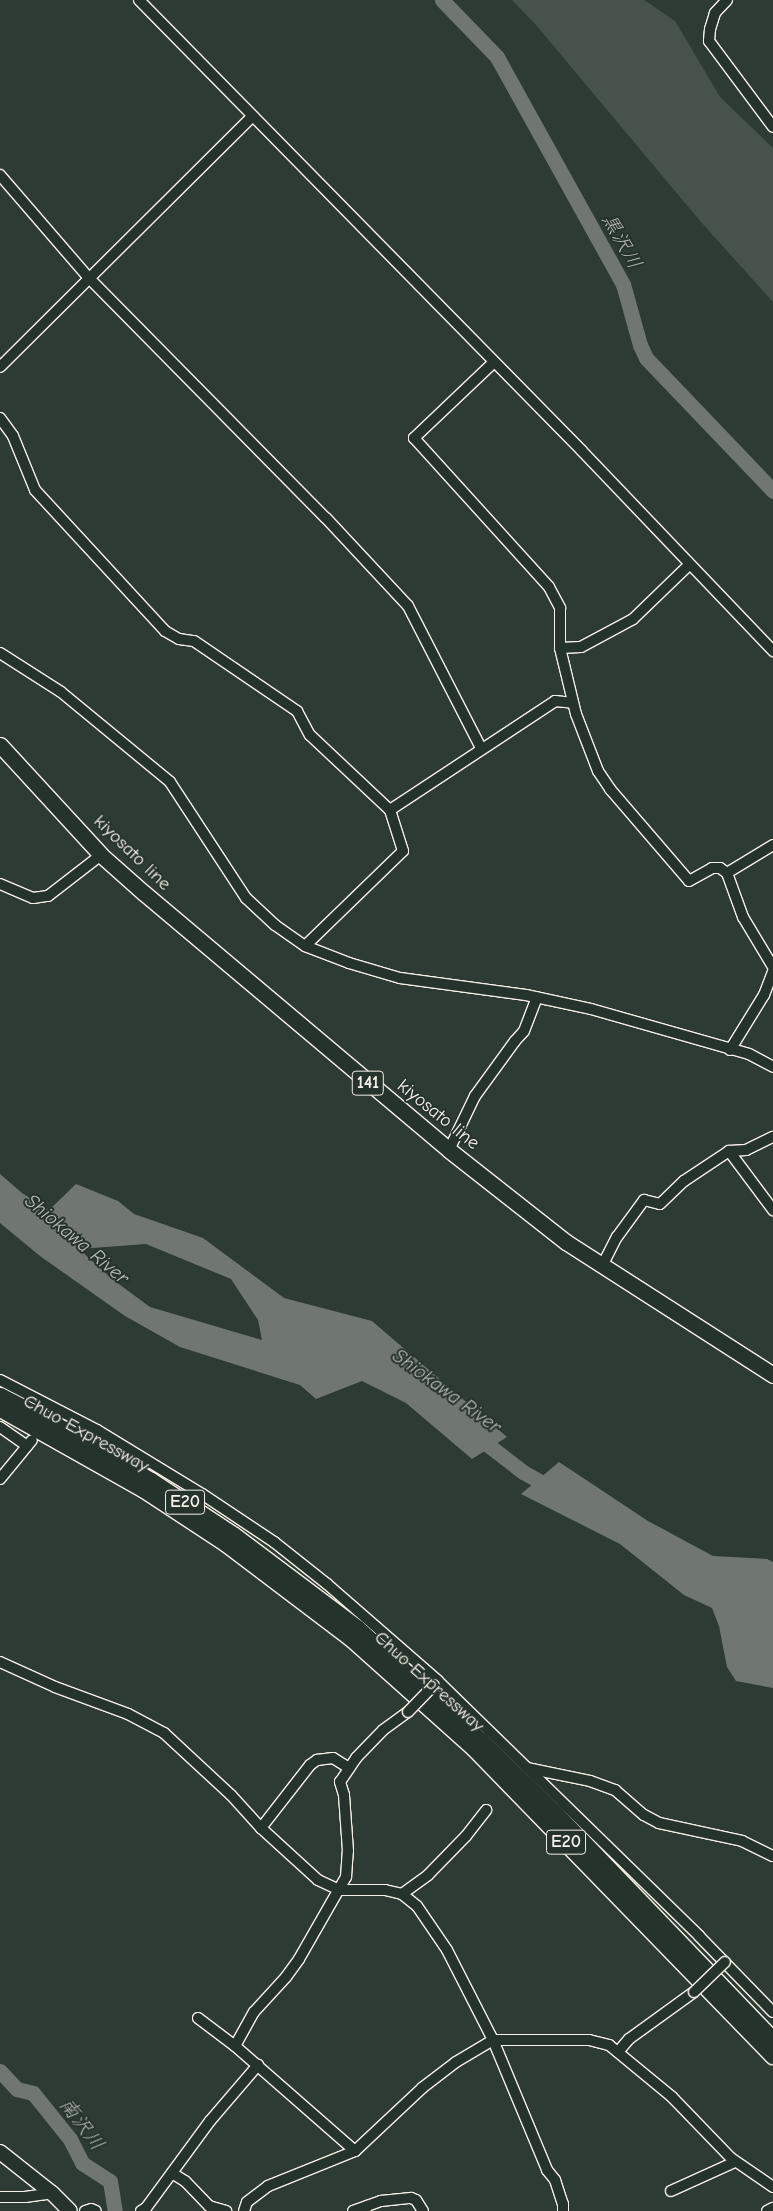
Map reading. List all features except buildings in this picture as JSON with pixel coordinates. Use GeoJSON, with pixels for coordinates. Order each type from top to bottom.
{"type":"FeatureCollection","features":[{"type":"Feature","properties":{"kind":"highway","name":"kiyosato line"},"geometry":{"type":"LineString","coordinates":[[0,745],[102,855],[316,1040],[449,1150],[553,1233],[773,1375]]}},
{"type":"Feature","properties":{"kind":"highway","name":"Chuo Expressway"},"geometry":{"type":"LineString","coordinates":[[0,1396],[52,1422],[151,1480],[233,1534],[358,1628],[528,1786],[773,2039]]}},
{"type":"Feature","properties":{"kind":"highway","name":"Chuo Expressway"},"geometry":{"type":"LineString","coordinates":[[0,1409],[44,1431],[152,1495],[226,1544],[350,1638],[473,1748],[773,2056]]}},
{"type":"Feature","properties":{"kind":"main road"},"geometry":{"type":"LineString","coordinates":[[0,2152],[52,2193],[70,2211]]}},
{"type":"Feature","properties":{"kind":"street"},"geometry":{"type":"LineString","coordinates":[[139,0],[493,363],[582,451],[773,651]]}},
{"type":"Feature","properties":{"kind":"street"},"geometry":{"type":"LineString","coordinates":[[726,0],[715,13],[710,29],[709,42],[773,127]]}},
{"type":"Feature","properties":{"kind":"street"},"geometry":{"type":"LineString","coordinates":[[0,367],[253,116]]}},
{"type":"Feature","properties":{"kind":"street"},"geometry":{"type":"LineString","coordinates":[[0,175],[89,278],[326,518],[408,606],[481,748]]}},
{"type":"Feature","properties":{"kind":"street"},"geometry":{"type":"LineString","coordinates":[[493,363],[414,438],[549,587],[560,608],[560,648],[573,703],[598,771],[610,789],[690,882],[712,868],[720,868],[727,873],[743,917],[773,966]]}},
{"type":"Feature","properties":{"kind":"street"},"geometry":{"type":"LineString","coordinates":[[0,418],[13,436],[35,490],[166,631],[179,639],[194,641],[297,711],[310,735],[390,810],[403,851],[305,946]]}},
{"type":"Feature","properties":{"kind":"street"},"geometry":{"type":"LineString","coordinates":[[560,648],[581,647],[633,620],[689,565]]}},
{"type":"Feature","properties":{"kind":"street"},"geometry":{"type":"LineString","coordinates":[[0,653],[61,692],[170,782],[246,898],[275,925],[305,946],[349,963],[400,978],[537,997],[591,1008],[749,1054],[773,1067]]}},
{"type":"Feature","properties":{"kind":"street"},"geometry":{"type":"LineString","coordinates":[[390,810],[481,748],[555,701],[573,703]]}},
{"type":"Feature","properties":{"kind":"street"},"geometry":{"type":"LineString","coordinates":[[727,873],[773,845]]}},
{"type":"Feature","properties":{"kind":"street"},"geometry":{"type":"LineString","coordinates":[[0,884],[34,898],[48,896],[102,855]]}},
{"type":"Feature","properties":{"kind":"street"},"geometry":{"type":"LineString","coordinates":[[730,1050],[764,995],[773,971]]}},
{"type":"Feature","properties":{"kind":"street"},"geometry":{"type":"LineString","coordinates":[[449,1150],[475,1096],[524,1031],[537,997]]}},
{"type":"Feature","properties":{"kind":"street"},"geometry":{"type":"LineString","coordinates":[[602,1266],[617,1237],[644,1200],[660,1204],[684,1181],[729,1150],[746,1150],[773,1137]]}},
{"type":"Feature","properties":{"kind":"street"},"geometry":{"type":"LineString","coordinates":[[729,1150],[773,1210]]}},
{"type":"Feature","properties":{"kind":"street"},"geometry":{"type":"LineString","coordinates":[[0,1380],[97,1430],[202,1494],[274,1542],[327,1584],[526,1768],[725,1962],[773,2012]]}},
{"type":"Feature","properties":{"kind":"street"},"geometry":{"type":"LineString","coordinates":[[0,1427],[29,1443],[0,1480]]}},
{"type":"Feature","properties":{"kind":"street"},"geometry":{"type":"LineString","coordinates":[[0,1662],[55,1687],[128,1714],[164,1733],[241,1804],[261,1828],[318,1880],[340,1890],[385,1890],[402,1894],[417,1906],[447,1950],[493,2040],[547,2170],[555,2180],[563,2204],[563,2211]]}},
{"type":"Feature","properties":{"kind":"street"},"geometry":{"type":"LineString","coordinates":[[235,2046],[254,2012],[286,1977],[299,1959],[346,1877],[348,1851],[344,1795],[340,1782],[349,1768],[383,1730],[408,1712],[436,1683]]}},
{"type":"Feature","properties":{"kind":"street"},"geometry":{"type":"LineString","coordinates":[[261,1828],[310,1765],[317,1760],[333,1758],[349,1768]]}},
{"type":"Feature","properties":{"kind":"street"},"geometry":{"type":"LineString","coordinates":[[526,1768],[590,1781],[615,1790],[644,1815],[659,1824],[742,1841],[773,1856]]}},
{"type":"Feature","properties":{"kind":"street"},"geometry":{"type":"LineString","coordinates":[[402,1894],[434,1868],[466,1836],[486,1810]]}},
{"type":"Feature","properties":{"kind":"street"},"geometry":{"type":"LineString","coordinates":[[618,2052],[629,2039],[694,1992],[725,1962]]}},
{"type":"Feature","properties":{"kind":"street"},"geometry":{"type":"LineString","coordinates":[[198,2018],[258,2065],[355,2151]]}},
{"type":"Feature","properties":{"kind":"street"},"geometry":{"type":"LineString","coordinates":[[244,2211],[247,2202],[268,2186],[355,2151],[422,2088],[456,2062],[493,2040],[589,2040],[609,2045],[672,2097],[736,2162],[773,2187]]}},
{"type":"Feature","properties":{"kind":"street"},"geometry":{"type":"LineString","coordinates":[[141,2211],[146,2208],[210,2122],[258,2065]]}},
{"type":"Feature","properties":{"kind":"street"},"geometry":{"type":"LineString","coordinates":[[671,2191],[736,2162]]}},
{"type":"Feature","properties":{"kind":"street"},"geometry":{"type":"LineString","coordinates":[[172,2174],[185,2181],[209,2206],[226,2211]]}},
{"type":"Feature","properties":{"kind":"street"},"geometry":{"type":"LineString","coordinates":[[0,2197],[26,2197],[52,2193]]}},
{"type":"Feature","properties":{"kind":"street"},"geometry":{"type":"LineString","coordinates":[[353,2211],[366,2209],[381,2201],[411,2198],[416,2200],[423,2211]]}},
{"type":"Feature","properties":{"kind":"street"},"geometry":{"type":"LineString","coordinates":[[767,2211],[773,2208]]}},
{"type":"Feature","properties":{"kind":"street"},"geometry":{"type":"LineString","coordinates":[[85,2211],[91,2209],[96,2211]]}},
{"type":"Feature","properties":{"kind":"shaded area"},"geometry":{"type":"Polygon","coordinates":[[[512,0],[644,0],[675,21],[720,97],[773,148],[773,302],[701,222],[536,25],[512,0]]]}},
{"type":"Feature","properties":{"kind":"water"},"geometry":{"type":"Polygon","coordinates":[[[0,1174],[22,1193],[49,1210],[76,1184],[118,1201],[134,1214],[203,1238],[284,1298],[372,1321],[507,1437],[472,1459],[406,1403],[362,1381],[316,1399],[300,1385],[180,1347],[125,1316],[40,1256],[0,1223],[0,1174]],[[146,1244],[79,1249],[112,1279],[150,1307],[262,1340],[258,1320],[231,1279],[146,1244]]]}},
{"type":"Feature","properties":{"kind":"water"},"geometry":{"type":"Polygon","coordinates":[[[559,1462],[648,1521],[713,1556],[767,1559],[773,1562],[773,1688],[736,1681],[727,1667],[719,1626],[712,1608],[684,1595],[620,1544],[521,1494],[559,1462]]]}},
{"type":"Feature","properties":{"kind":"waterway","name":"黒沢川"},"geometry":{"type":"LineString","coordinates":[[442,0],[497,57],[623,284],[640,345],[646,358],[773,491]]}},
{"type":"Feature","properties":{"kind":"waterway","name":"Shiokawa River"},"geometry":{"type":"LineString","coordinates":[[475,1435],[523,1472],[555,1490]]}},
{"type":"Feature","properties":{"kind":"waterway","name":"南沢川"},"geometry":{"type":"LineString","coordinates":[[0,2071],[17,2089],[33,2093],[70,2139],[82,2163],[110,2181],[115,2211]]}}]}
